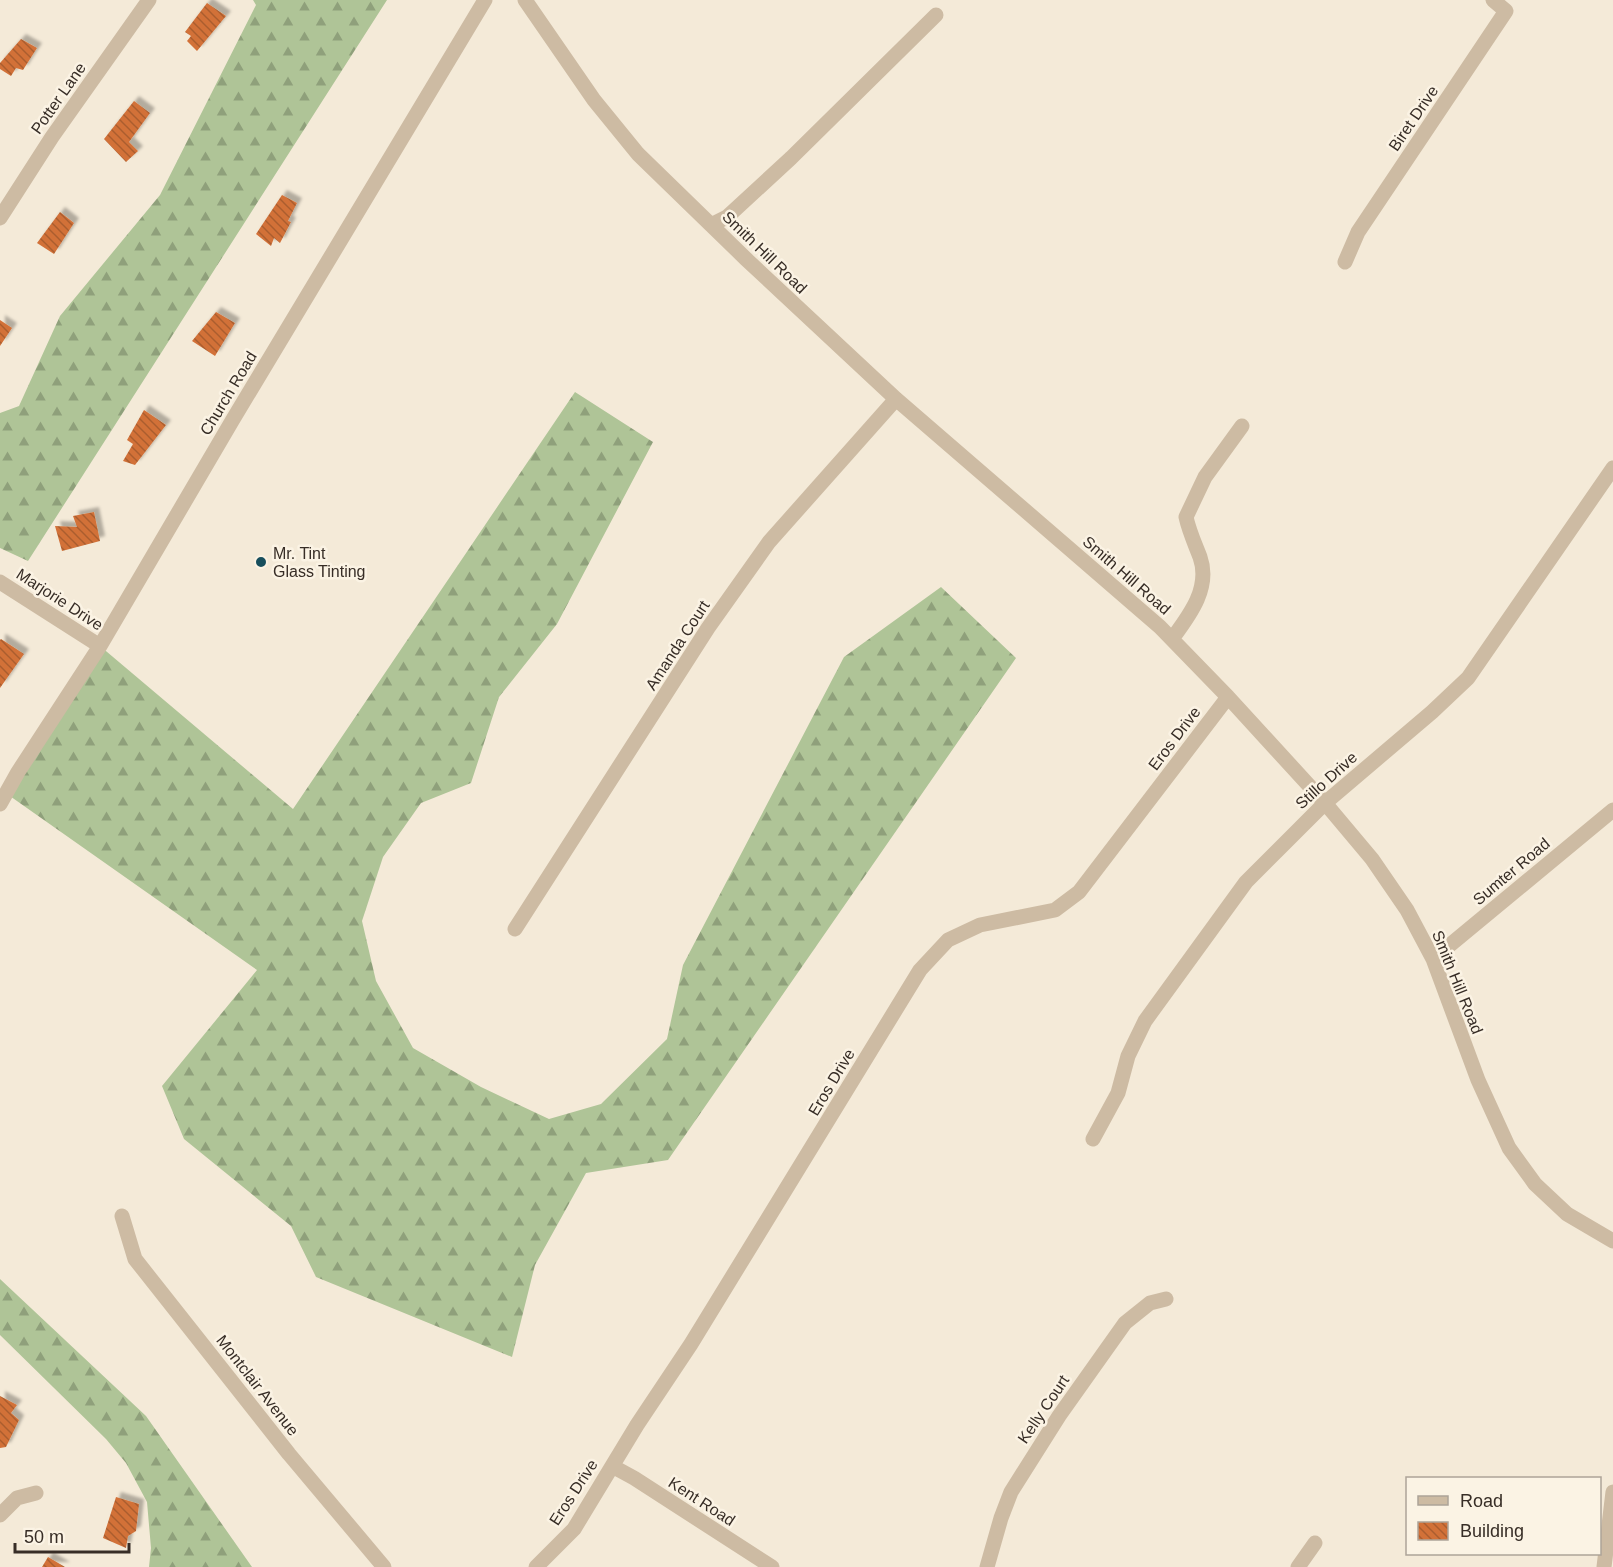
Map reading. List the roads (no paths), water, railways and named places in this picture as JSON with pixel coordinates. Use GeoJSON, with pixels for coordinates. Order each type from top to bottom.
{"type":"FeatureCollection","features":[{"type":"Feature","properties":{"kind":"street","name":"Potter Lane"},"geometry":{"type":"LineString","coordinates":[[0,218],[52,137],[149,0]]}},
{"type":"Feature","properties":{"kind":"street","name":"Church Road"},"geometry":{"type":"LineString","coordinates":[[0,804],[18,772],[100,646],[485,0]]}},
{"type":"Feature","properties":{"kind":"street","name":"Smith Hill Road"},"geometry":{"type":"LineString","coordinates":[[525,0],[594,100],[638,154],[896,399],[1160,627],[1325,803],[1372,859],[1407,910],[1433,959],[1478,1080],[1509,1148],[1535,1184],[1567,1214],[1613,1241]]}},
{"type":"Feature","properties":{"kind":"street","name":"Biret Drive"},"geometry":{"type":"LineString","coordinates":[[1345,262],[1358,232],[1506,11],[1493,0]]}},
{"type":"Feature","properties":{"kind":"street"},"geometry":{"type":"LineString","coordinates":[[711,225],[727,217],[791,158],[936,15]]}},
{"type":"Feature","properties":{"kind":"street","name":"Amanda Court"},"geometry":{"type":"LineString","coordinates":[[515,929],[708,628],[769,542],[896,399]]}},
{"type":"Feature","properties":{"kind":"street"},"geometry":{"type":"LineString","coordinates":[[1172,639],[1191,614],[1199,595],[1202,578],[1201,559],[1186,517],[1205,477],[1242,426]]}},
{"type":"Feature","properties":{"kind":"street","name":"Stillo Drive"},"geometry":{"type":"LineString","coordinates":[[1093,1139],[1118,1094],[1128,1056],[1145,1021],[1246,882],[1325,803],[1432,712],[1468,678],[1613,468]]}},
{"type":"Feature","properties":{"kind":"street","name":"Marjorie Drive"},"geometry":{"type":"LineString","coordinates":[[0,582],[100,646]]}},
{"type":"Feature","properties":{"kind":"street","name":"Eros Drive"},"geometry":{"type":"LineString","coordinates":[[536,1567],[574,1529],[612,1466],[692,1344],[920,970],[948,940],[980,925],[1055,910],[1079,892],[1228,697]]}},
{"type":"Feature","properties":{"kind":"street","name":"Sumter Road"},"geometry":{"type":"LineString","coordinates":[[1433,959],[1613,810]]}},
{"type":"Feature","properties":{"kind":"street","name":"Montclair Avenue"},"geometry":{"type":"LineString","coordinates":[[122,1216],[135,1259],[289,1454],[384,1567]]}},
{"type":"Feature","properties":{"kind":"street","name":"Kelly Court"},"geometry":{"type":"LineString","coordinates":[[987,1567],[1011,1492],[1059,1416],[1125,1323],[1150,1303],[1166,1299]]}},
{"type":"Feature","properties":{"kind":"street","name":"Kent Road"},"geometry":{"type":"LineString","coordinates":[[612,1466],[772,1567]]}},
{"type":"Feature","properties":{"kind":"street"},"geometry":{"type":"LineString","coordinates":[[1604,1567],[1613,1492]]}},
{"type":"Feature","properties":{"kind":"street"},"geometry":{"type":"LineString","coordinates":[[0,1515],[17,1498],[36,1493]]}},
{"type":"Feature","properties":{"kind":"street"},"geometry":{"type":"LineString","coordinates":[[1298,1567],[1315,1543]]}},
{"type":"Feature","properties":{"kind":"place","name":"Mr. Tint Glass Tinting"},"geometry":{"type":"Point","coordinates":[261,562]}}]}
